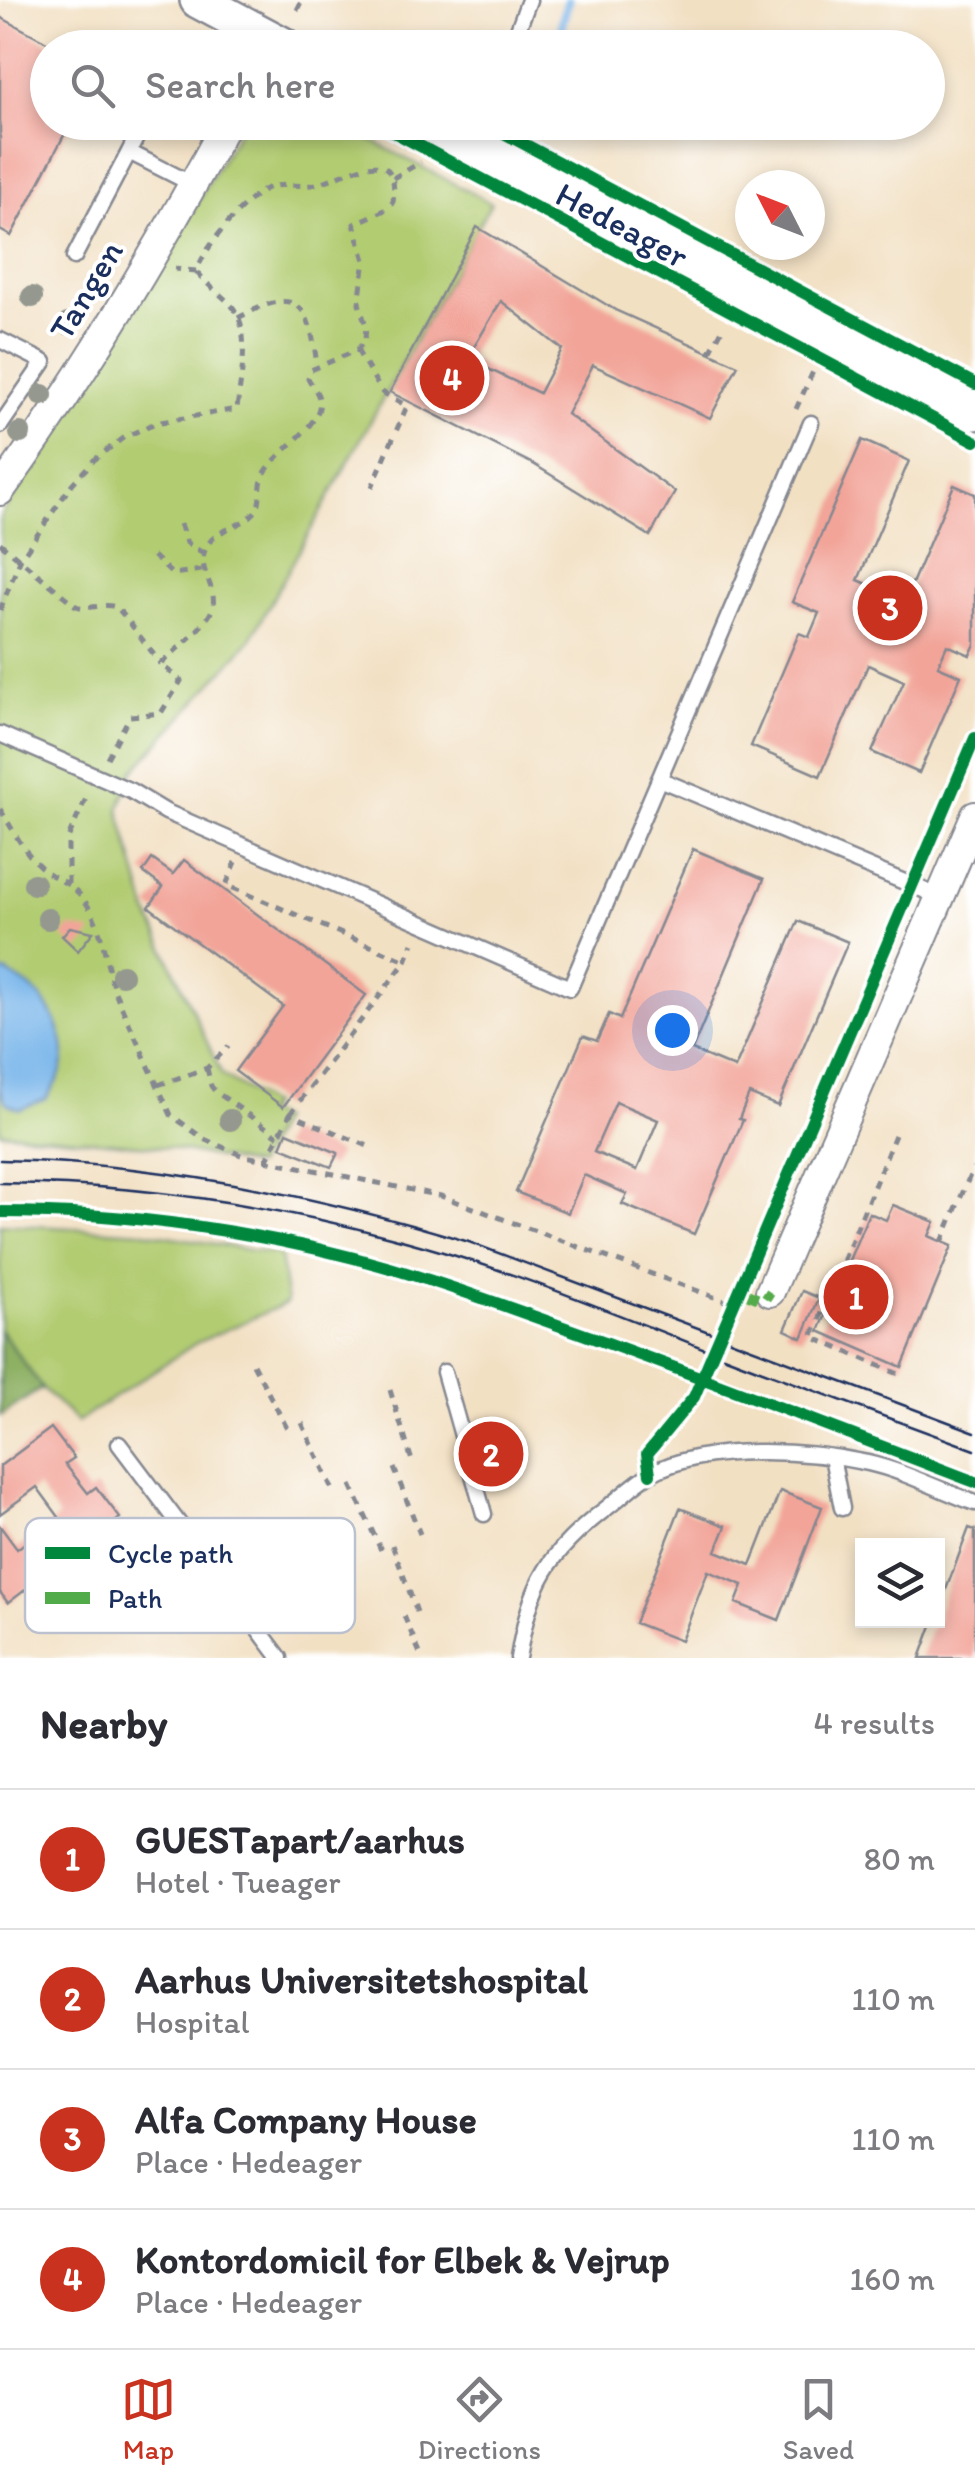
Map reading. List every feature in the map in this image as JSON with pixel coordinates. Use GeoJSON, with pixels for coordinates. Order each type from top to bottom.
{"type":"FeatureCollection","features":[{"type":"Feature","properties":{"kind":"street"},"geometry":{"type":"LineString","coordinates":[[198,0],[281,30]]}},
{"type":"Feature","properties":{"kind":"street","name":"Tangen"},"geometry":{"type":"LineString","coordinates":[[0,491],[90,356],[218,140]]}},
{"type":"Feature","properties":{"kind":"street","name":"Hedeager"},"geometry":{"type":"LineString","coordinates":[[482,140],[975,412]]}},
{"type":"Feature","properties":{"kind":"street"},"geometry":{"type":"LineString","coordinates":[[770,1292],[975,816]]}},
{"type":"Feature","properties":{"kind":"lane"},"geometry":{"type":"LineString","coordinates":[[518,30],[529,0]]}},
{"type":"Feature","properties":{"kind":"lane"},"geometry":{"type":"LineString","coordinates":[[74,256],[135,140]]}},
{"type":"Feature","properties":{"kind":"lane"},"geometry":{"type":"LineString","coordinates":[[129,152],[194,184]]}},
{"type":"Feature","properties":{"kind":"lane"},"geometry":{"type":"LineString","coordinates":[[0,340],[44,362],[0,426]]}},
{"type":"Feature","properties":{"kind":"lane"},"geometry":{"type":"LineString","coordinates":[[0,734],[98,776],[166,812],[570,988],[811,423]]}},
{"type":"Feature","properties":{"kind":"lane"},"geometry":{"type":"LineString","coordinates":[[659,779],[940,897]]}},
{"type":"Feature","properties":{"kind":"lane"},"geometry":{"type":"LineString","coordinates":[[444,1372],[484,1514]]}},
{"type":"Feature","properties":{"kind":"lane"},"geometry":{"type":"LineString","coordinates":[[119,1444],[175,1518]]}},
{"type":"Feature","properties":{"kind":"lane"},"geometry":{"type":"LineString","coordinates":[[518,1658],[524,1619],[536,1585],[570,1536],[650,1474],[690,1458],[728,1452],[832,1457],[871,1464],[975,1503]]}},
{"type":"Feature","properties":{"kind":"lane"},"geometry":{"type":"LineString","coordinates":[[832,1457],[842,1508]]}},
{"type":"Feature","properties":{"kind":"lane"},"geometry":{"type":"LineString","coordinates":[[261,1633],[280,1658]]}},
{"type":"Feature","properties":{"kind":"path"},"geometry":{"type":"LineString","coordinates":[[285,30],[302,0]]}},
{"type":"Feature","properties":{"kind":"path"},"geometry":{"type":"LineString","coordinates":[[392,178],[422,162]]}},
{"type":"Feature","properties":{"kind":"path"},"geometry":{"type":"LineString","coordinates":[[162,664],[210,614],[213,588],[204,569],[203,553],[213,536],[242,524],[256,512],[262,478],[313,421],[320,400],[308,378],[311,370],[357,350],[365,340],[366,326],[359,303],[365,260],[354,224],[393,202],[395,184],[381,166],[365,165],[311,185],[279,185],[262,190],[219,234],[196,270]]}},
{"type":"Feature","properties":{"kind":"path"},"geometry":{"type":"LineString","coordinates":[[148,260],[164,268],[196,270]]}},
{"type":"Feature","properties":{"kind":"path"},"geometry":{"type":"LineString","coordinates":[[0,610],[20,560],[72,484],[94,460],[122,438],[155,423],[237,409],[243,341],[238,318],[233,307],[207,286],[196,270]]}},
{"type":"Feature","properties":{"kind":"path"},"geometry":{"type":"LineString","coordinates":[[238,318],[265,303],[288,301],[312,323],[317,365]]}},
{"type":"Feature","properties":{"kind":"path"},"geometry":{"type":"LineString","coordinates":[[710,352],[730,319],[718,305]]}},
{"type":"Feature","properties":{"kind":"path"},"geometry":{"type":"LineString","coordinates":[[357,350],[382,392],[407,406],[372,487]]}},
{"type":"Feature","properties":{"kind":"path"},"geometry":{"type":"LineString","coordinates":[[802,350],[836,368]]}},
{"type":"Feature","properties":{"kind":"path"},"geometry":{"type":"LineString","coordinates":[[811,423],[794,413],[819,358]]}},
{"type":"Feature","properties":{"kind":"path"},"geometry":{"type":"LineString","coordinates":[[180,524],[187,543],[203,553]]}},
{"type":"Feature","properties":{"kind":"path"},"geometry":{"type":"LineString","coordinates":[[0,542],[76,606],[87,610],[110,606],[120,609],[137,636],[181,681],[161,712],[130,716],[68,838],[68,884]]}},
{"type":"Feature","properties":{"kind":"path"},"geometry":{"type":"LineString","coordinates":[[153,556],[172,574],[204,569]]}},
{"type":"Feature","properties":{"kind":"path"},"geometry":{"type":"LineString","coordinates":[[0,808],[26,852],[85,902],[102,930],[114,990],[171,1115],[204,1140],[266,1161],[441,1196],[733,1304]]}},
{"type":"Feature","properties":{"kind":"path"},"geometry":{"type":"LineString","coordinates":[[243,845],[226,885],[406,962]]}},
{"type":"Feature","properties":{"kind":"path"},"geometry":{"type":"LineString","coordinates":[[266,1161],[290,1114],[406,962],[422,923]]}},
{"type":"Feature","properties":{"kind":"path"},"geometry":{"type":"LineString","coordinates":[[158,1085],[207,1068],[229,1046]]}},
{"type":"Feature","properties":{"kind":"path"},"geometry":{"type":"LineString","coordinates":[[207,1068],[215,1092],[278,1136]]}},
{"type":"Feature","properties":{"kind":"path"},"geometry":{"type":"LineString","coordinates":[[290,1114],[368,1146]]}},
{"type":"Feature","properties":{"kind":"path"},"geometry":{"type":"LineString","coordinates":[[895,1135],[812,1337],[901,1376]]}},
{"type":"Feature","properties":{"kind":"path"},"geometry":{"type":"LineString","coordinates":[[942,1242],[973,1168]]}},
{"type":"Feature","properties":{"kind":"path"},"geometry":{"type":"LineString","coordinates":[[253,1364],[288,1430]]}},
{"type":"Feature","properties":{"kind":"path"},"geometry":{"type":"LineString","coordinates":[[390,1390],[412,1461]]}},
{"type":"Feature","properties":{"kind":"path"},"geometry":{"type":"LineString","coordinates":[[302,1423],[334,1491]]}},
{"type":"Feature","properties":{"kind":"path"},"geometry":{"type":"LineString","coordinates":[[394,1468],[420,1534]]}},
{"type":"Feature","properties":{"kind":"path"},"geometry":{"type":"LineString","coordinates":[[351,1485],[381,1550]]}},
{"type":"Feature","properties":{"kind":"path"},"geometry":{"type":"LineString","coordinates":[[392,1546],[416,1612]]}},
{"type":"Feature","properties":{"kind":"path"},"geometry":{"type":"LineString","coordinates":[[404,1616],[422,1658]]}},
{"type":"Feature","properties":{"kind":"green space"},"geometry":{"type":"Polygon","coordinates":[[[233,140],[371,140],[491,203],[250,640],[132,773],[119,810],[147,910],[222,1075],[270,1105],[265,1112],[280,1120],[256,1166],[171,1148],[0,1132],[0,516],[112,348],[233,140]]]}},
{"type":"Feature","properties":{"kind":"green space"},"geometry":{"type":"Polygon","coordinates":[[[0,1224],[145,1232],[280,1255],[287,1303],[196,1343],[77,1422],[42,1388],[0,1330],[0,1224]]]}},
{"type":"Feature","properties":{"kind":"green space"},"geometry":{"type":"Polygon","coordinates":[[[0,1330],[42,1388],[0,1416],[0,1330]]]}},
{"type":"Feature","properties":{"kind":"water"},"geometry":{"type":"Polygon","coordinates":[[[6,972],[40,996],[57,1024],[63,1044],[62,1068],[46,1099],[20,1109],[6,1103],[0,1089],[0,974],[6,972]]]}},
{"type":"Feature","properties":{"kind":"building"},"geometry":{"type":"Polygon","coordinates":[[[0,17],[30,33],[30,140],[62,140],[11,236],[0,230],[0,17]]]}},
{"type":"Feature","properties":{"kind":"building"},"geometry":{"type":"Polygon","coordinates":[[[477,227],[617,311],[738,365],[710,418],[593,365],[567,414],[675,492],[650,536],[535,465],[390,392],[477,227]],[[501,301],[467,359],[539,393],[562,349],[501,301]]]}},
{"type":"Feature","properties":{"kind":"building"},"geometry":{"type":"Polygon","coordinates":[[[862,440],[909,461],[858,580],[905,600],[954,485],[975,494],[975,644],[970,655],[947,645],[938,666],[961,676],[919,773],[872,752],[904,681],[868,665],[820,776],[751,746],[799,633],[809,637],[819,613],[792,602],[862,440]]]}},
{"type":"Feature","properties":{"kind":"building"},"geometry":{"type":"Polygon","coordinates":[[[693,849],[764,879],[692,1050],[735,1068],[798,921],[848,942],[778,1106],[749,1094],[739,1119],[743,1120],[694,1234],[622,1204],[627,1194],[584,1175],[568,1213],[516,1192],[583,1036],[597,1041],[609,1014],[620,1019],[693,849]],[[616,1102],[594,1152],[637,1170],[658,1120],[616,1102]]]}},
{"type":"Feature","properties":{"kind":"building"},"geometry":{"type":"Polygon","coordinates":[[[152,859],[173,874],[184,860],[366,995],[283,1107],[235,1071],[283,1006],[149,907],[163,887],[143,872],[152,859]]]}},
{"type":"Feature","properties":{"kind":"building"},"geometry":{"type":"Polygon","coordinates":[[[70,927],[93,932],[78,951],[62,936],[70,927]]]}},
{"type":"Feature","properties":{"kind":"building"},"geometry":{"type":"Polygon","coordinates":[[[287,1132],[338,1153],[331,1167],[281,1147],[287,1132]]]}},
{"type":"Feature","properties":{"kind":"building"},"geometry":{"type":"Polygon","coordinates":[[[893,1205],[935,1222],[929,1236],[952,1246],[902,1367],[819,1331],[869,1213],[886,1220],[893,1205]]]}},
{"type":"Feature","properties":{"kind":"building"},"geometry":{"type":"Polygon","coordinates":[[[802,1291],[819,1298],[802,1338],[785,1330],[802,1291]]]}},
{"type":"Feature","properties":{"kind":"building"},"geometry":{"type":"Polygon","coordinates":[[[51,1428],[74,1458],[65,1464],[88,1493],[96,1487],[120,1518],[58,1518],[37,1487],[0,1514],[0,1466],[51,1428]]]}},
{"type":"Feature","properties":{"kind":"building"},"geometry":{"type":"Polygon","coordinates":[[[780,1491],[822,1507],[779,1620],[736,1603],[743,1585],[708,1571],[681,1641],[635,1623],[680,1508],[726,1526],[716,1551],[751,1565],[780,1491]]]}},
{"type":"Feature","properties":{"kind":"building"},"geometry":{"type":"Polygon","coordinates":[[[0,1526],[17,1549],[25,1543],[25,1590],[8,1603],[0,1592],[0,1526]]]}},
{"type":"Feature","properties":{"kind":"building"},"geometry":{"type":"Polygon","coordinates":[[[969,1528],[975,1530],[975,1658],[920,1658],[931,1628],[945,1628],[945,1592],[969,1528]]]}},
{"type":"Feature","properties":{"kind":"waterway"},"geometry":{"type":"LineString","coordinates":[[562,30],[568,0]]}},
{"type":"Feature","properties":{"kind":"tram line"},"geometry":{"type":"LineString","coordinates":[[0,1160],[119,1167],[237,1184],[411,1225],[469,1242],[975,1432]]}},
{"type":"Feature","properties":{"kind":"tram line"},"geometry":{"type":"LineString","coordinates":[[0,1183],[98,1187],[196,1198],[294,1214],[390,1237],[549,1288],[975,1450]]}},
{"type":"Feature","properties":{"kind":"marked path"},"geometry":{"type":"LineString","coordinates":[[739,1291],[764,1301],[770,1292]]}},
{"type":"Feature","properties":{"kind":"cycle path"},"geometry":{"type":"LineString","coordinates":[[409,140],[975,441]]}},
{"type":"Feature","properties":{"kind":"cycle path"},"geometry":{"type":"LineString","coordinates":[[517,140],[975,384]]}},
{"type":"Feature","properties":{"kind":"cycle path"},"geometry":{"type":"LineString","coordinates":[[650,1474],[647,1454],[694,1397],[975,738]]}},
{"type":"Feature","properties":{"kind":"cycle path"},"geometry":{"type":"LineString","coordinates":[[0,1212],[197,1226],[344,1255],[466,1292],[975,1482]]}},
{"type":"Feature","properties":{"kind":"place","name":"Kontordomicil for Elbek & Vejrup"},"geometry":{"type":"Point","coordinates":[452,378]}},
{"type":"Feature","properties":{"kind":"place","name":"Alfa Company House"},"geometry":{"type":"Point","coordinates":[890,608]}},
{"type":"Feature","properties":{"kind":"place","name":"GUESTapart/aarhus"},"geometry":{"type":"Point","coordinates":[856,1297]}},
{"type":"Feature","properties":{"kind":"place","name":"Aarhus Universitetshospital"},"geometry":{"type":"Point","coordinates":[491,1454]}}]}
